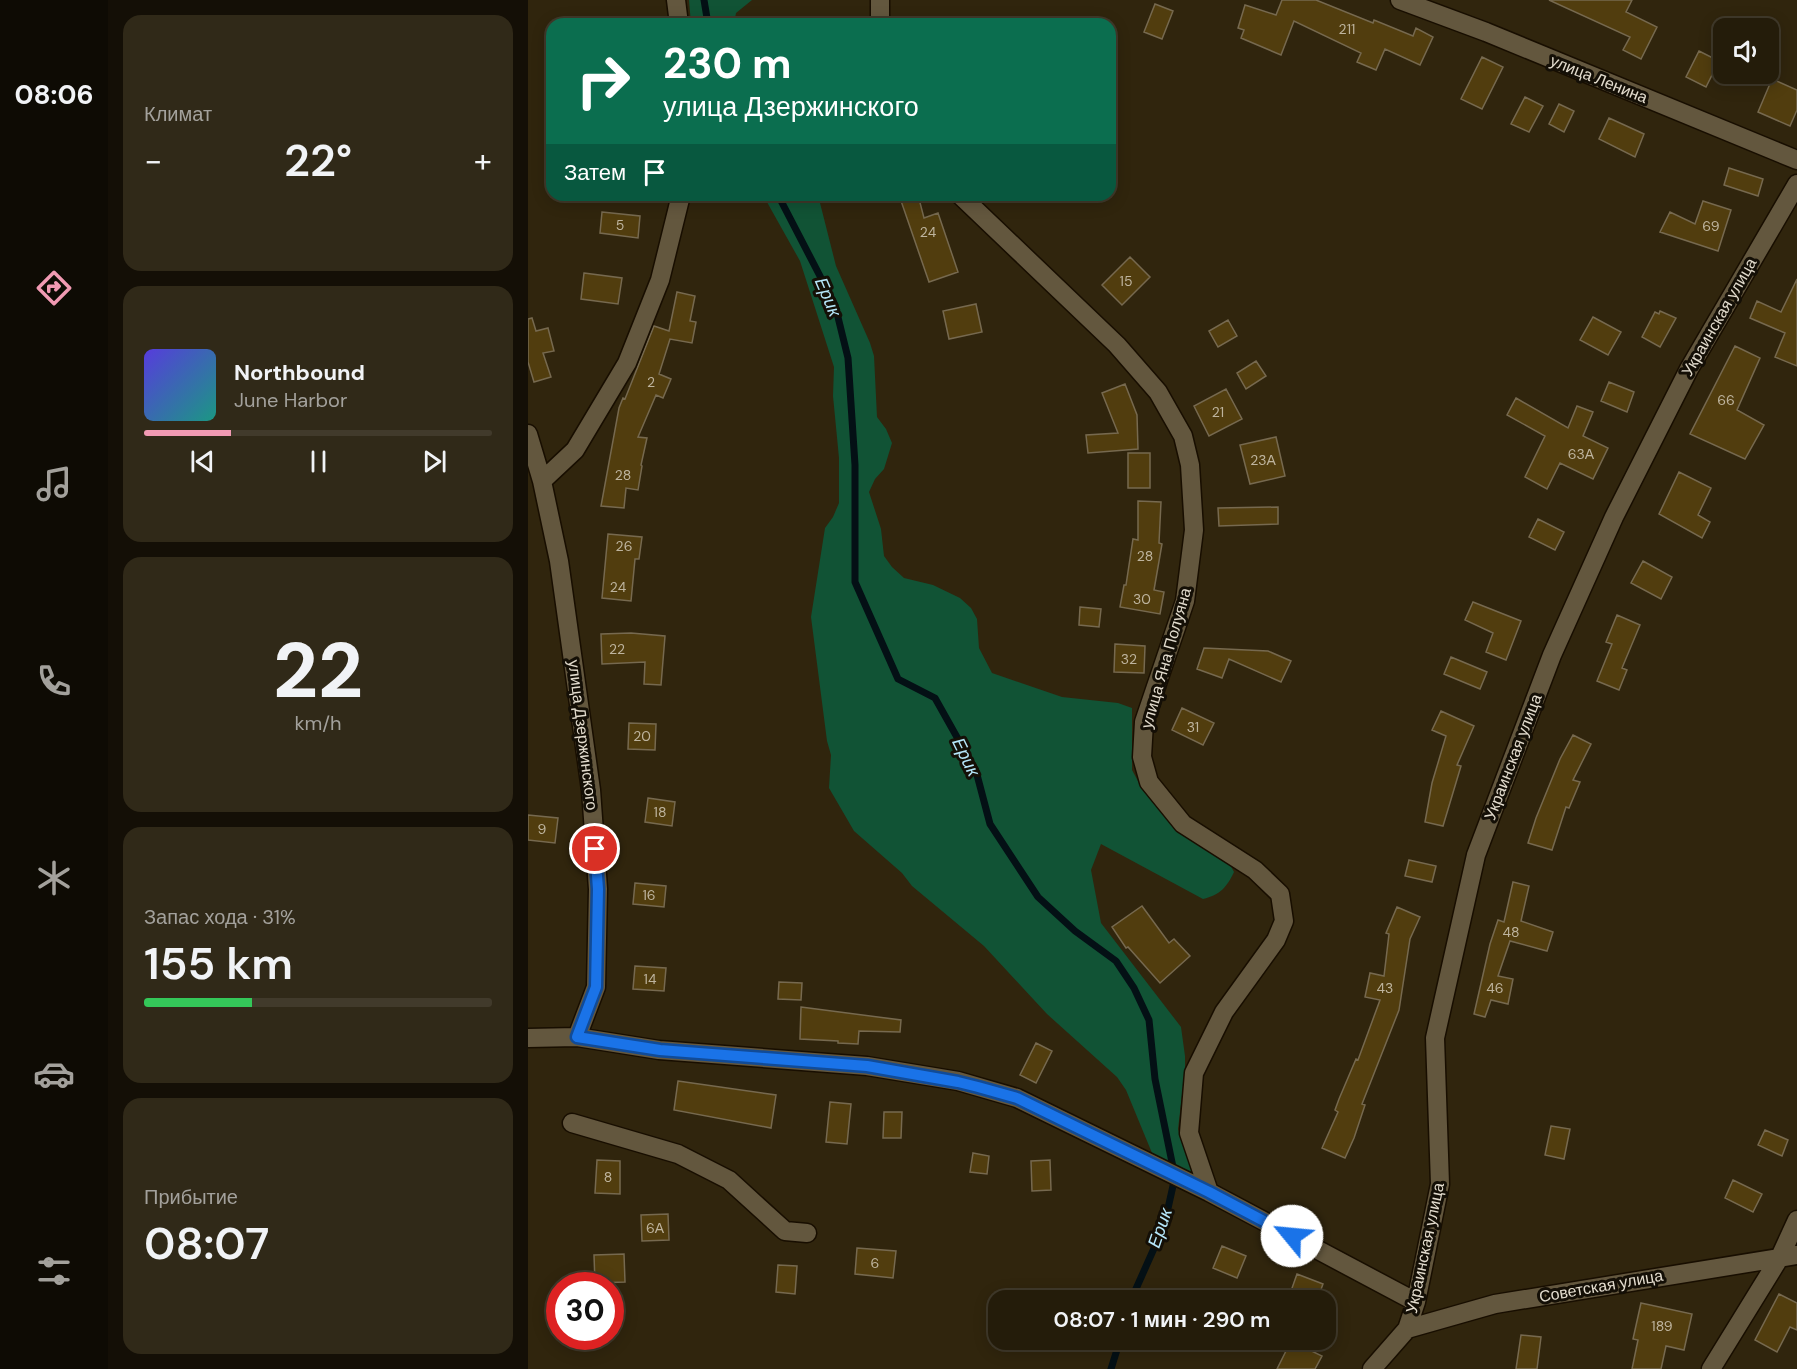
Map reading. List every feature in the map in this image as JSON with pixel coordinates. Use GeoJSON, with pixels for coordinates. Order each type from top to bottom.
{"type":"FeatureCollection","features":[{"type":"Feature","properties":{"kind":"street"},"geometry":{"type":"LineString","coordinates":[[676,0],[678,18]]}},
{"type":"Feature","properties":{"kind":"street"},"geometry":{"type":"LineString","coordinates":[[880,0],[880,18]]}},
{"type":"Feature","properties":{"kind":"street","name":"улица Ленина"},"geometry":{"type":"LineString","coordinates":[[1400,0],[1486,32],[1797,160]]}},
{"type":"Feature","properties":{"kind":"street","name":"Украинская улица"},"geometry":{"type":"LineString","coordinates":[[1372,1369],[1407,1329],[1416,1302],[1440,1184],[1435,1038],[1476,855],[1552,655],[1614,517],[1689,369],[1797,184]]}},
{"type":"Feature","properties":{"kind":"street"},"geometry":{"type":"LineString","coordinates":[[542,481],[575,450],[627,363],[660,280],[680,201]]}},
{"type":"Feature","properties":{"kind":"street","name":"улица Яна Полуяна"},"geometry":{"type":"LineString","coordinates":[[966,201],[1117,345],[1158,392],[1183,436],[1188,455],[1194,530],[1185,600],[1144,722],[1142,757],[1149,782],[1183,824],[1255,870],[1280,894],[1284,921],[1276,940],[1224,1012],[1194,1073],[1189,1132],[1209,1192]]}},
{"type":"Feature","properties":{"kind":"street","name":"улица Дзержинского"},"geometry":{"type":"LineString","coordinates":[[528,434],[542,481],[559,561],[590,778],[598,889],[596,987],[577,1037]]}},
{"type":"Feature","properties":{"kind":"street"},"geometry":{"type":"LineString","coordinates":[[528,1038],[577,1037],[660,1050],[867,1066],[958,1082],[1017,1098],[1209,1192],[1416,1302]]}},
{"type":"Feature","properties":{"kind":"street"},"geometry":{"type":"LineString","coordinates":[[572,1123],[678,1154],[729,1180],[785,1231],[807,1233]]}},
{"type":"Feature","properties":{"kind":"street"},"geometry":{"type":"LineString","coordinates":[[1711,1369],[1789,1256],[1797,1220]]}},
{"type":"Feature","properties":{"kind":"street","name":"Советская улица"},"geometry":{"type":"LineString","coordinates":[[1407,1329],[1496,1304],[1789,1256]]}},
{"type":"Feature","properties":{"kind":"green space"},"geometry":{"type":"Polygon","coordinates":[[[689,0],[752,0],[736,13],[735,18],[690,18],[689,0]]]}},
{"type":"Feature","properties":{"kind":"green space"},"geometry":{"type":"Polygon","coordinates":[[[766,201],[820,201],[836,266],[870,343],[874,356],[877,417],[892,443],[884,469],[875,479],[869,492],[881,529],[884,556],[904,578],[933,585],[960,598],[971,608],[977,619],[979,648],[992,673],[1062,697],[1118,703],[1132,708],[1132,770],[1139,783],[1186,836],[1227,859],[1234,872],[1222,890],[1203,899],[1101,844],[1091,870],[1101,923],[1181,1027],[1185,1070],[1178,1129],[1194,1179],[1152,1153],[1126,1090],[1117,1077],[1047,1014],[984,946],[912,886],[902,873],[854,831],[829,788],[831,755],[827,741],[811,617],[825,528],[839,503],[839,458],[833,396],[834,367],[800,261],[766,201]]]}},
{"type":"Feature","properties":{"kind":"building"},"geometry":{"type":"Polygon","coordinates":[[[1282,0],[1316,0],[1413,36],[1416,28],[1433,37],[1420,65],[1385,49],[1376,70],[1357,62],[1361,53],[1294,21],[1281,55],[1241,38],[1244,30],[1238,28],[1245,5],[1276,15],[1282,0]]]}},
{"type":"Feature","properties":{"kind":"building"},"geometry":{"type":"Polygon","coordinates":[[[1549,0],[1632,0],[1626,12],[1657,27],[1641,59],[1623,50],[1630,37],[1549,0]]]}},
{"type":"Feature","properties":{"kind":"building"},"geometry":{"type":"Polygon","coordinates":[[[1155,4],[1173,11],[1162,39],[1144,32],[1155,4]]]}},
{"type":"Feature","properties":{"kind":"building"},"geometry":{"type":"Polygon","coordinates":[[[1699,51],[1713,58],[1713,73],[1706,87],[1686,77],[1699,51]]]}},
{"type":"Feature","properties":{"kind":"building"},"geometry":{"type":"Polygon","coordinates":[[[1482,57],[1503,67],[1482,109],[1461,99],[1482,57]]]}},
{"type":"Feature","properties":{"kind":"building"},"geometry":{"type":"Polygon","coordinates":[[[1779,82],[1797,90],[1797,110],[1790,126],[1758,112],[1770,84],[1779,84],[1779,82]]]}},
{"type":"Feature","properties":{"kind":"building"},"geometry":{"type":"Polygon","coordinates":[[[1525,97],[1543,106],[1529,132],[1511,124],[1525,97]]]}},
{"type":"Feature","properties":{"kind":"building"},"geometry":{"type":"Polygon","coordinates":[[[1559,104],[1574,111],[1564,132],[1549,124],[1559,104]]]}},
{"type":"Feature","properties":{"kind":"building"},"geometry":{"type":"Polygon","coordinates":[[[1609,118],[1644,134],[1635,157],[1599,139],[1609,118]]]}},
{"type":"Feature","properties":{"kind":"building"},"geometry":{"type":"Polygon","coordinates":[[[1729,168],[1763,179],[1758,196],[1724,185],[1729,168]]]}},
{"type":"Feature","properties":{"kind":"building"},"geometry":{"type":"Polygon","coordinates":[[[901,201],[920,201],[924,218],[938,213],[958,272],[929,282],[901,201]]]}},
{"type":"Feature","properties":{"kind":"building"},"geometry":{"type":"Polygon","coordinates":[[[1703,201],[1731,210],[1718,251],[1660,232],[1670,212],[1695,224],[1703,201]]]}},
{"type":"Feature","properties":{"kind":"building"},"geometry":{"type":"Polygon","coordinates":[[[602,212],[640,216],[638,238],[600,233],[602,212]]]}},
{"type":"Feature","properties":{"kind":"building"},"geometry":{"type":"Polygon","coordinates":[[[1130,257],[1150,277],[1122,305],[1102,285],[1130,257]]]}},
{"type":"Feature","properties":{"kind":"building"},"geometry":{"type":"Polygon","coordinates":[[[584,273],[622,278],[618,304],[581,299],[584,273]]]}},
{"type":"Feature","properties":{"kind":"building"},"geometry":{"type":"Polygon","coordinates":[[[1797,279],[1797,366],[1775,357],[1785,333],[1750,318],[1757,301],[1781,312],[1797,279]]]}},
{"type":"Feature","properties":{"kind":"building"},"geometry":{"type":"Polygon","coordinates":[[[677,292],[695,296],[690,321],[696,322],[692,343],[670,339],[659,374],[671,379],[663,398],[656,395],[638,437],[647,438],[638,490],[626,488],[624,508],[601,506],[619,408],[623,398],[625,399],[654,326],[669,331],[677,292]]]}},
{"type":"Feature","properties":{"kind":"building"},"geometry":{"type":"Polygon","coordinates":[[[976,304],[982,332],[949,339],[943,311],[976,304]]]}},
{"type":"Feature","properties":{"kind":"building"},"geometry":{"type":"Polygon","coordinates":[[[1660,311],[1676,318],[1660,347],[1642,337],[1655,312],[1659,314],[1660,311]]]}},
{"type":"Feature","properties":{"kind":"building"},"geometry":{"type":"Polygon","coordinates":[[[1593,317],[1621,332],[1608,355],[1580,340],[1593,317]]]}},
{"type":"Feature","properties":{"kind":"building"},"geometry":{"type":"Polygon","coordinates":[[[532,318],[536,331],[548,328],[554,351],[543,353],[551,377],[534,382],[528,362],[528,319],[532,318]]]}},
{"type":"Feature","properties":{"kind":"building"},"geometry":{"type":"Polygon","coordinates":[[[1228,320],[1237,336],[1218,347],[1209,331],[1228,320]]]}},
{"type":"Feature","properties":{"kind":"building"},"geometry":{"type":"Polygon","coordinates":[[[1735,346],[1760,358],[1737,410],[1764,425],[1745,459],[1690,434],[1735,346]]]}},
{"type":"Feature","properties":{"kind":"building"},"geometry":{"type":"Polygon","coordinates":[[[1256,361],[1266,376],[1246,389],[1237,373],[1256,361]]]}},
{"type":"Feature","properties":{"kind":"building"},"geometry":{"type":"Polygon","coordinates":[[[1609,382],[1634,392],[1627,412],[1601,401],[1609,382]]]}},
{"type":"Feature","properties":{"kind":"building"},"geometry":{"type":"Polygon","coordinates":[[[1125,384],[1137,415],[1138,449],[1088,453],[1086,435],[1118,433],[1102,393],[1125,384]]]}},
{"type":"Feature","properties":{"kind":"building"},"geometry":{"type":"Polygon","coordinates":[[[1226,389],[1242,419],[1209,436],[1194,406],[1226,389]]]}},
{"type":"Feature","properties":{"kind":"building"},"geometry":{"type":"Polygon","coordinates":[[[1516,398],[1568,428],[1577,406],[1593,412],[1583,436],[1608,448],[1593,479],[1560,463],[1547,489],[1525,477],[1545,436],[1507,415],[1516,398]]]}},
{"type":"Feature","properties":{"kind":"building"},"geometry":{"type":"Polygon","coordinates":[[[1276,437],[1285,476],[1250,484],[1240,445],[1276,437]]]}},
{"type":"Feature","properties":{"kind":"building"},"geometry":{"type":"Polygon","coordinates":[[[1128,453],[1150,453],[1150,488],[1128,488],[1128,453]]]}},
{"type":"Feature","properties":{"kind":"building"},"geometry":{"type":"Polygon","coordinates":[[[1679,472],[1711,488],[1698,515],[1710,522],[1702,538],[1659,514],[1679,472]]]}},
{"type":"Feature","properties":{"kind":"building"},"geometry":{"type":"Polygon","coordinates":[[[1138,501],[1161,502],[1159,543],[1162,544],[1154,590],[1164,592],[1160,614],[1120,607],[1133,539],[1138,540],[1138,501]]]}},
{"type":"Feature","properties":{"kind":"building"},"geometry":{"type":"Polygon","coordinates":[[[1278,507],[1278,524],[1219,526],[1218,508],[1278,507]]]}},
{"type":"Feature","properties":{"kind":"building"},"geometry":{"type":"Polygon","coordinates":[[[1538,519],[1564,532],[1555,550],[1529,537],[1538,519]]]}},
{"type":"Feature","properties":{"kind":"building"},"geometry":{"type":"Polygon","coordinates":[[[608,534],[642,537],[639,559],[635,559],[631,601],[602,598],[608,534]]]}},
{"type":"Feature","properties":{"kind":"building"},"geometry":{"type":"Polygon","coordinates":[[[1643,561],[1672,577],[1661,599],[1631,583],[1643,561]]]}},
{"type":"Feature","properties":{"kind":"building"},"geometry":{"type":"Polygon","coordinates":[[[1473,602],[1521,621],[1506,660],[1486,652],[1493,633],[1465,620],[1473,602]]]}},
{"type":"Feature","properties":{"kind":"building"},"geometry":{"type":"Polygon","coordinates":[[[1080,607],[1101,609],[1099,627],[1079,625],[1080,607]]]}},
{"type":"Feature","properties":{"kind":"building"},"geometry":{"type":"Polygon","coordinates":[[[1617,615],[1640,625],[1622,668],[1627,670],[1619,690],[1597,681],[1612,644],[1606,642],[1617,615]]]}},
{"type":"Feature","properties":{"kind":"building"},"geometry":{"type":"Polygon","coordinates":[[[631,633],[665,636],[661,685],[644,684],[645,662],[602,664],[601,634],[631,633]]]}},
{"type":"Feature","properties":{"kind":"building"},"geometry":{"type":"Polygon","coordinates":[[[1115,644],[1145,646],[1144,673],[1114,672],[1115,644]]]}},
{"type":"Feature","properties":{"kind":"building"},"geometry":{"type":"Polygon","coordinates":[[[1204,648],[1268,651],[1291,661],[1281,682],[1229,659],[1222,678],[1197,669],[1204,648]]]}},
{"type":"Feature","properties":{"kind":"building"},"geometry":{"type":"Polygon","coordinates":[[[1451,657],[1487,672],[1480,689],[1444,674],[1451,657]]]}},
{"type":"Feature","properties":{"kind":"building"},"geometry":{"type":"Polygon","coordinates":[[[1182,708],[1214,723],[1203,745],[1172,730],[1182,708]]]}},
{"type":"Feature","properties":{"kind":"building"},"geometry":{"type":"Polygon","coordinates":[[[1441,711],[1474,726],[1457,765],[1461,766],[1443,826],[1425,822],[1432,783],[1446,736],[1432,730],[1441,711]]]}},
{"type":"Feature","properties":{"kind":"building"},"geometry":{"type":"Polygon","coordinates":[[[629,723],[656,724],[655,750],[628,749],[629,723]]]}},
{"type":"Feature","properties":{"kind":"building"},"geometry":{"type":"Polygon","coordinates":[[[1573,735],[1591,744],[1573,780],[1580,782],[1569,808],[1566,807],[1552,850],[1528,843],[1560,759],[1573,735]]]}},
{"type":"Feature","properties":{"kind":"building"},"geometry":{"type":"Polygon","coordinates":[[[648,798],[675,802],[672,826],[645,822],[648,798]]]}},
{"type":"Feature","properties":{"kind":"building"},"geometry":{"type":"Polygon","coordinates":[[[528,815],[558,818],[555,843],[528,840],[528,815]]]}},
{"type":"Feature","properties":{"kind":"building"},"geometry":{"type":"Polygon","coordinates":[[[1409,860],[1436,866],[1432,882],[1405,876],[1409,860]]]}},
{"type":"Feature","properties":{"kind":"building"},"geometry":{"type":"Polygon","coordinates":[[[1513,882],[1529,886],[1521,921],[1553,932],[1547,951],[1510,941],[1498,976],[1513,979],[1508,1004],[1491,1000],[1485,1017],[1474,1014],[1490,944],[1498,920],[1504,922],[1513,882]]]}},
{"type":"Feature","properties":{"kind":"building"},"geometry":{"type":"Polygon","coordinates":[[[635,883],[666,886],[664,907],[633,904],[635,883]]]}},
{"type":"Feature","properties":{"kind":"building"},"geometry":{"type":"Polygon","coordinates":[[[1142,906],[1169,943],[1174,939],[1190,956],[1160,983],[1128,947],[1126,948],[1112,927],[1142,906]]]}},
{"type":"Feature","properties":{"kind":"building"},"geometry":{"type":"Polygon","coordinates":[[[1397,907],[1420,917],[1410,939],[1399,1010],[1362,1104],[1365,1105],[1345,1158],[1322,1148],[1338,1112],[1335,1110],[1339,1099],[1356,1059],[1358,1060],[1380,1000],[1365,997],[1370,973],[1384,976],[1389,934],[1386,933],[1397,907]]]}},
{"type":"Feature","properties":{"kind":"building"},"geometry":{"type":"Polygon","coordinates":[[[635,966],[666,968],[664,991],[633,989],[635,966]]]}},
{"type":"Feature","properties":{"kind":"building"},"geometry":{"type":"Polygon","coordinates":[[[779,982],[802,983],[801,1000],[778,999],[779,982]]]}},
{"type":"Feature","properties":{"kind":"building"},"geometry":{"type":"Polygon","coordinates":[[[801,1007],[901,1020],[900,1032],[859,1031],[858,1044],[800,1039],[801,1007]]]}},
{"type":"Feature","properties":{"kind":"building"},"geometry":{"type":"Polygon","coordinates":[[[1036,1043],[1052,1051],[1036,1083],[1020,1075],[1036,1043]]]}},
{"type":"Feature","properties":{"kind":"building"},"geometry":{"type":"Polygon","coordinates":[[[678,1081],[776,1095],[771,1128],[674,1110],[678,1081]]]}},
{"type":"Feature","properties":{"kind":"building"},"geometry":{"type":"Polygon","coordinates":[[[830,1102],[851,1104],[847,1144],[826,1142],[830,1102]]]}},
{"type":"Feature","properties":{"kind":"building"},"geometry":{"type":"Polygon","coordinates":[[[884,1112],[902,1112],[901,1138],[883,1138],[884,1112]]]}},
{"type":"Feature","properties":{"kind":"building"},"geometry":{"type":"Polygon","coordinates":[[[1551,1126],[1570,1129],[1564,1159],[1545,1155],[1551,1126]]]}},
{"type":"Feature","properties":{"kind":"building"},"geometry":{"type":"Polygon","coordinates":[[[1765,1130],[1788,1140],[1782,1156],[1758,1145],[1765,1130]]]}},
{"type":"Feature","properties":{"kind":"building"},"geometry":{"type":"Polygon","coordinates":[[[973,1153],[989,1156],[987,1174],[970,1172],[973,1153]]]}},
{"type":"Feature","properties":{"kind":"building"},"geometry":{"type":"Polygon","coordinates":[[[597,1160],[620,1161],[620,1194],[595,1193],[597,1160]]]}},
{"type":"Feature","properties":{"kind":"building"},"geometry":{"type":"Polygon","coordinates":[[[1050,1160],[1051,1190],[1032,1191],[1031,1161],[1050,1160]]]}},
{"type":"Feature","properties":{"kind":"building"},"geometry":{"type":"Polygon","coordinates":[[[1733,1180],[1762,1194],[1753,1212],[1725,1198],[1733,1180]]]}},
{"type":"Feature","properties":{"kind":"building"},"geometry":{"type":"Polygon","coordinates":[[[668,1214],[669,1240],[642,1241],[641,1215],[668,1214]]]}},
{"type":"Feature","properties":{"kind":"building"},"geometry":{"type":"Polygon","coordinates":[[[1222,1246],[1246,1256],[1237,1278],[1213,1268],[1222,1246]]]}},
{"type":"Feature","properties":{"kind":"building"},"geometry":{"type":"Polygon","coordinates":[[[857,1248],[896,1251],[893,1278],[855,1274],[857,1248]]]}},
{"type":"Feature","properties":{"kind":"building"},"geometry":{"type":"Polygon","coordinates":[[[624,1254],[625,1282],[624,1272],[595,1272],[594,1255],[624,1254]]]}},
{"type":"Feature","properties":{"kind":"building"},"geometry":{"type":"Polygon","coordinates":[[[778,1265],[797,1266],[795,1294],[776,1292],[778,1265]]]}},
{"type":"Feature","properties":{"kind":"building"},"geometry":{"type":"Polygon","coordinates":[[[1297,1274],[1323,1284],[1321,1290],[1291,1290],[1297,1274]]]}},
{"type":"Feature","properties":{"kind":"building"},"geometry":{"type":"Polygon","coordinates":[[[1779,1294],[1797,1303],[1797,1330],[1790,1327],[1777,1352],[1755,1340],[1779,1294]]]}},
{"type":"Feature","properties":{"kind":"building"},"geometry":{"type":"Polygon","coordinates":[[[1641,1303],[1692,1314],[1684,1350],[1666,1346],[1661,1369],[1632,1369],[1638,1340],[1633,1339],[1641,1303]]]}},
{"type":"Feature","properties":{"kind":"building"},"geometry":{"type":"Polygon","coordinates":[[[1521,1335],[1541,1337],[1537,1369],[1516,1369],[1521,1335]]]}},
{"type":"Feature","properties":{"kind":"building"},"geometry":{"type":"Polygon","coordinates":[[[1286,1350],[1310,1350],[1322,1356],[1315,1369],[1277,1369],[1286,1350]]]}},
{"type":"Feature","properties":{"kind":"waterway","name":"Ерик"},"geometry":{"type":"LineString","coordinates":[[704,0],[707,18]]}},
{"type":"Feature","properties":{"kind":"waterway","name":"Ерик"},"geometry":{"type":"LineString","coordinates":[[781,201],[835,305],[848,358],[855,465],[855,582],[898,679],[935,698],[976,771],[990,824],[1038,897],[1075,931],[1116,961],[1134,988],[1149,1020],[1155,1079],[1175,1177],[1164,1226],[1135,1290]]}},
{"type":"Feature","properties":{"kind":"waterway","name":"Ерик"},"geometry":{"type":"LineString","coordinates":[[1111,1369],[1117,1350]]}},
{"type":"Feature","properties":{"kind":"route"},"geometry":{"type":"LineString","coordinates":[[595,849],[598,889],[596,987],[577,1037],[660,1050],[867,1066],[978,1087],[1017,1098],[1209,1192],[1292,1236]]}}]}
